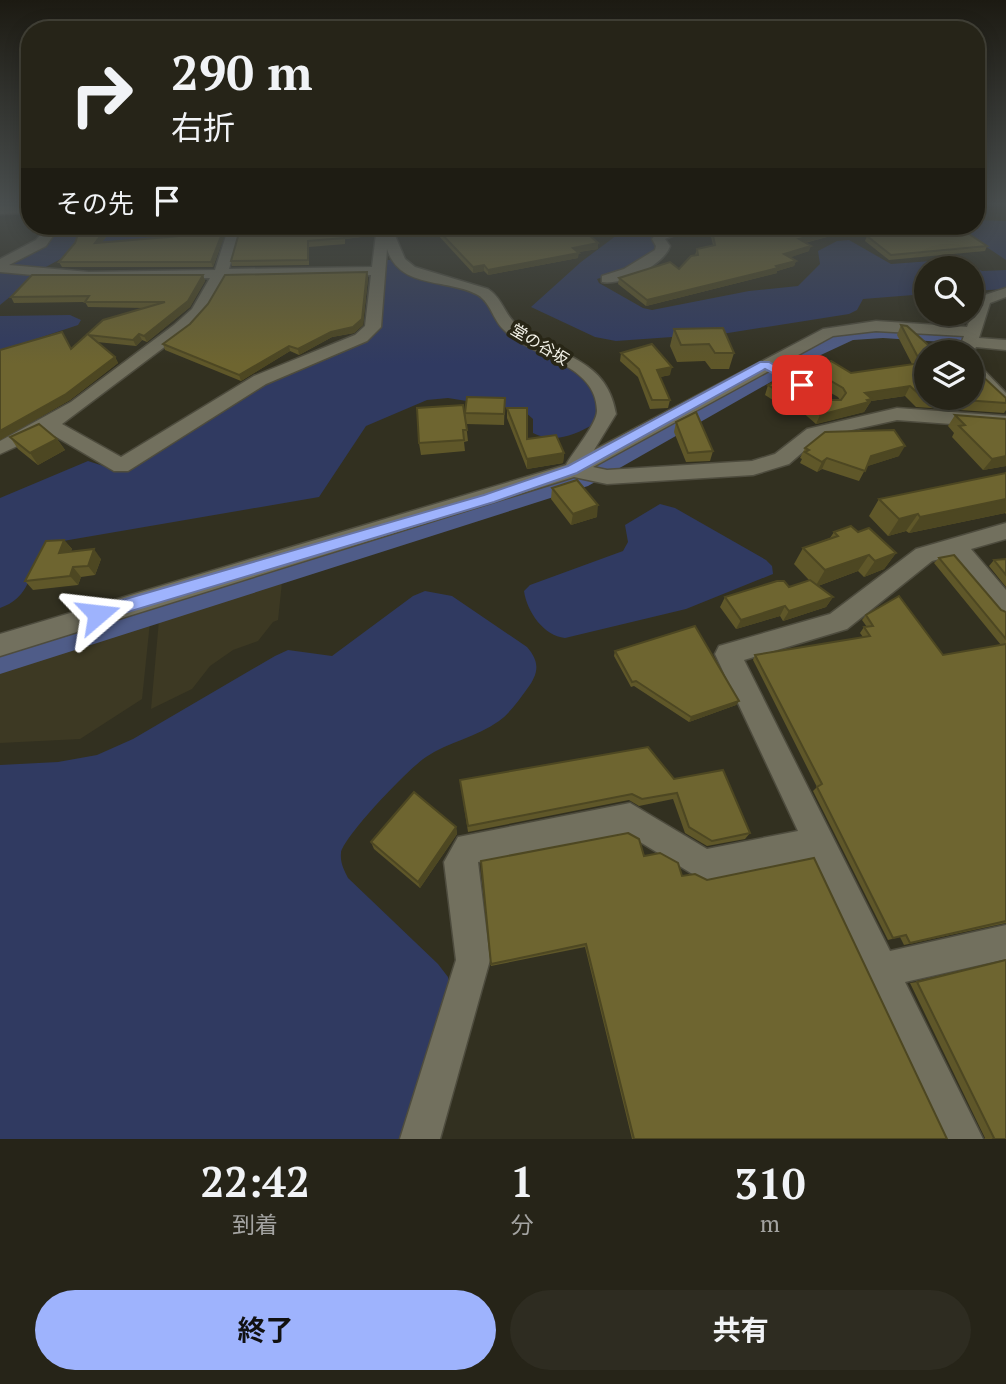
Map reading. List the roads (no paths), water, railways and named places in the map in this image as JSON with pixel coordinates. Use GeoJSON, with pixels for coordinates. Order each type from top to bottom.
{"type":"FeatureCollection","features":[{"type":"Feature","properties":{"kind":"street"},"geometry":{"type":"LineString","coordinates":[[0,448],[50,425],[192,317],[225,258]]}},
{"type":"Feature","properties":{"kind":"street"},"geometry":{"type":"LineString","coordinates":[[50,425],[114,465],[129,464],[260,380],[369,333],[373,327],[379,258]]}},
{"type":"Feature","properties":{"kind":"street","name":"堂の谷坂"},"geometry":{"type":"LineString","coordinates":[[400,258],[403,265],[422,275],[483,292],[496,303],[502,319],[510,328],[572,363],[599,387],[607,405],[607,414],[582,472]]}},
{"type":"Feature","properties":{"kind":"street"},"geometry":{"type":"LineString","coordinates":[[607,279],[629,272],[647,258]]}},
{"type":"Feature","properties":{"kind":"street"},"geometry":{"type":"LineString","coordinates":[[0,266],[89,276],[377,271]]}},
{"type":"Feature","properties":{"kind":"street"},"geometry":{"type":"LineString","coordinates":[[970,340],[984,300],[1006,292]]}},
{"type":"Feature","properties":{"kind":"street"},"geometry":{"type":"LineString","coordinates":[[0,645],[582,472],[765,364],[815,338],[851,327],[953,340]]}},
{"type":"Feature","properties":{"kind":"street"},"geometry":{"type":"LineString","coordinates":[[984,343],[1006,345]]}},
{"type":"Feature","properties":{"kind":"street"},"geometry":{"type":"LineString","coordinates":[[765,364],[787,377]]}},
{"type":"Feature","properties":{"kind":"street"},"geometry":{"type":"LineString","coordinates":[[984,380],[1006,403]]}},
{"type":"Feature","properties":{"kind":"street"},"geometry":{"type":"LineString","coordinates":[[582,472],[684,474],[769,465],[782,459],[814,433],[885,415],[911,414],[1006,422]]}},
{"type":"Feature","properties":{"kind":"street"},"geometry":{"type":"LineString","coordinates":[[963,1139],[729,654],[838,622],[915,561],[954,545],[1006,531]]}},
{"type":"Feature","properties":{"kind":"street"},"geometry":{"type":"LineString","coordinates":[[954,545],[1006,607]]}},
{"type":"Feature","properties":{"kind":"street"},"geometry":{"type":"LineString","coordinates":[[420,1139],[473,960],[460,862],[469,848],[630,818],[704,865],[819,842]]}},
{"type":"Feature","properties":{"kind":"street"},"geometry":{"type":"LineString","coordinates":[[881,970],[1006,942]]}},
{"type":"Feature","properties":{"kind":"waterway"},"geometry":{"type":"LineString","coordinates":[[780,366],[824,342],[853,333],[898,331],[958,336]]}},
{"type":"Feature","properties":{"kind":"waterway"},"geometry":{"type":"LineString","coordinates":[[0,657],[577,479],[767,373]]}}]}
